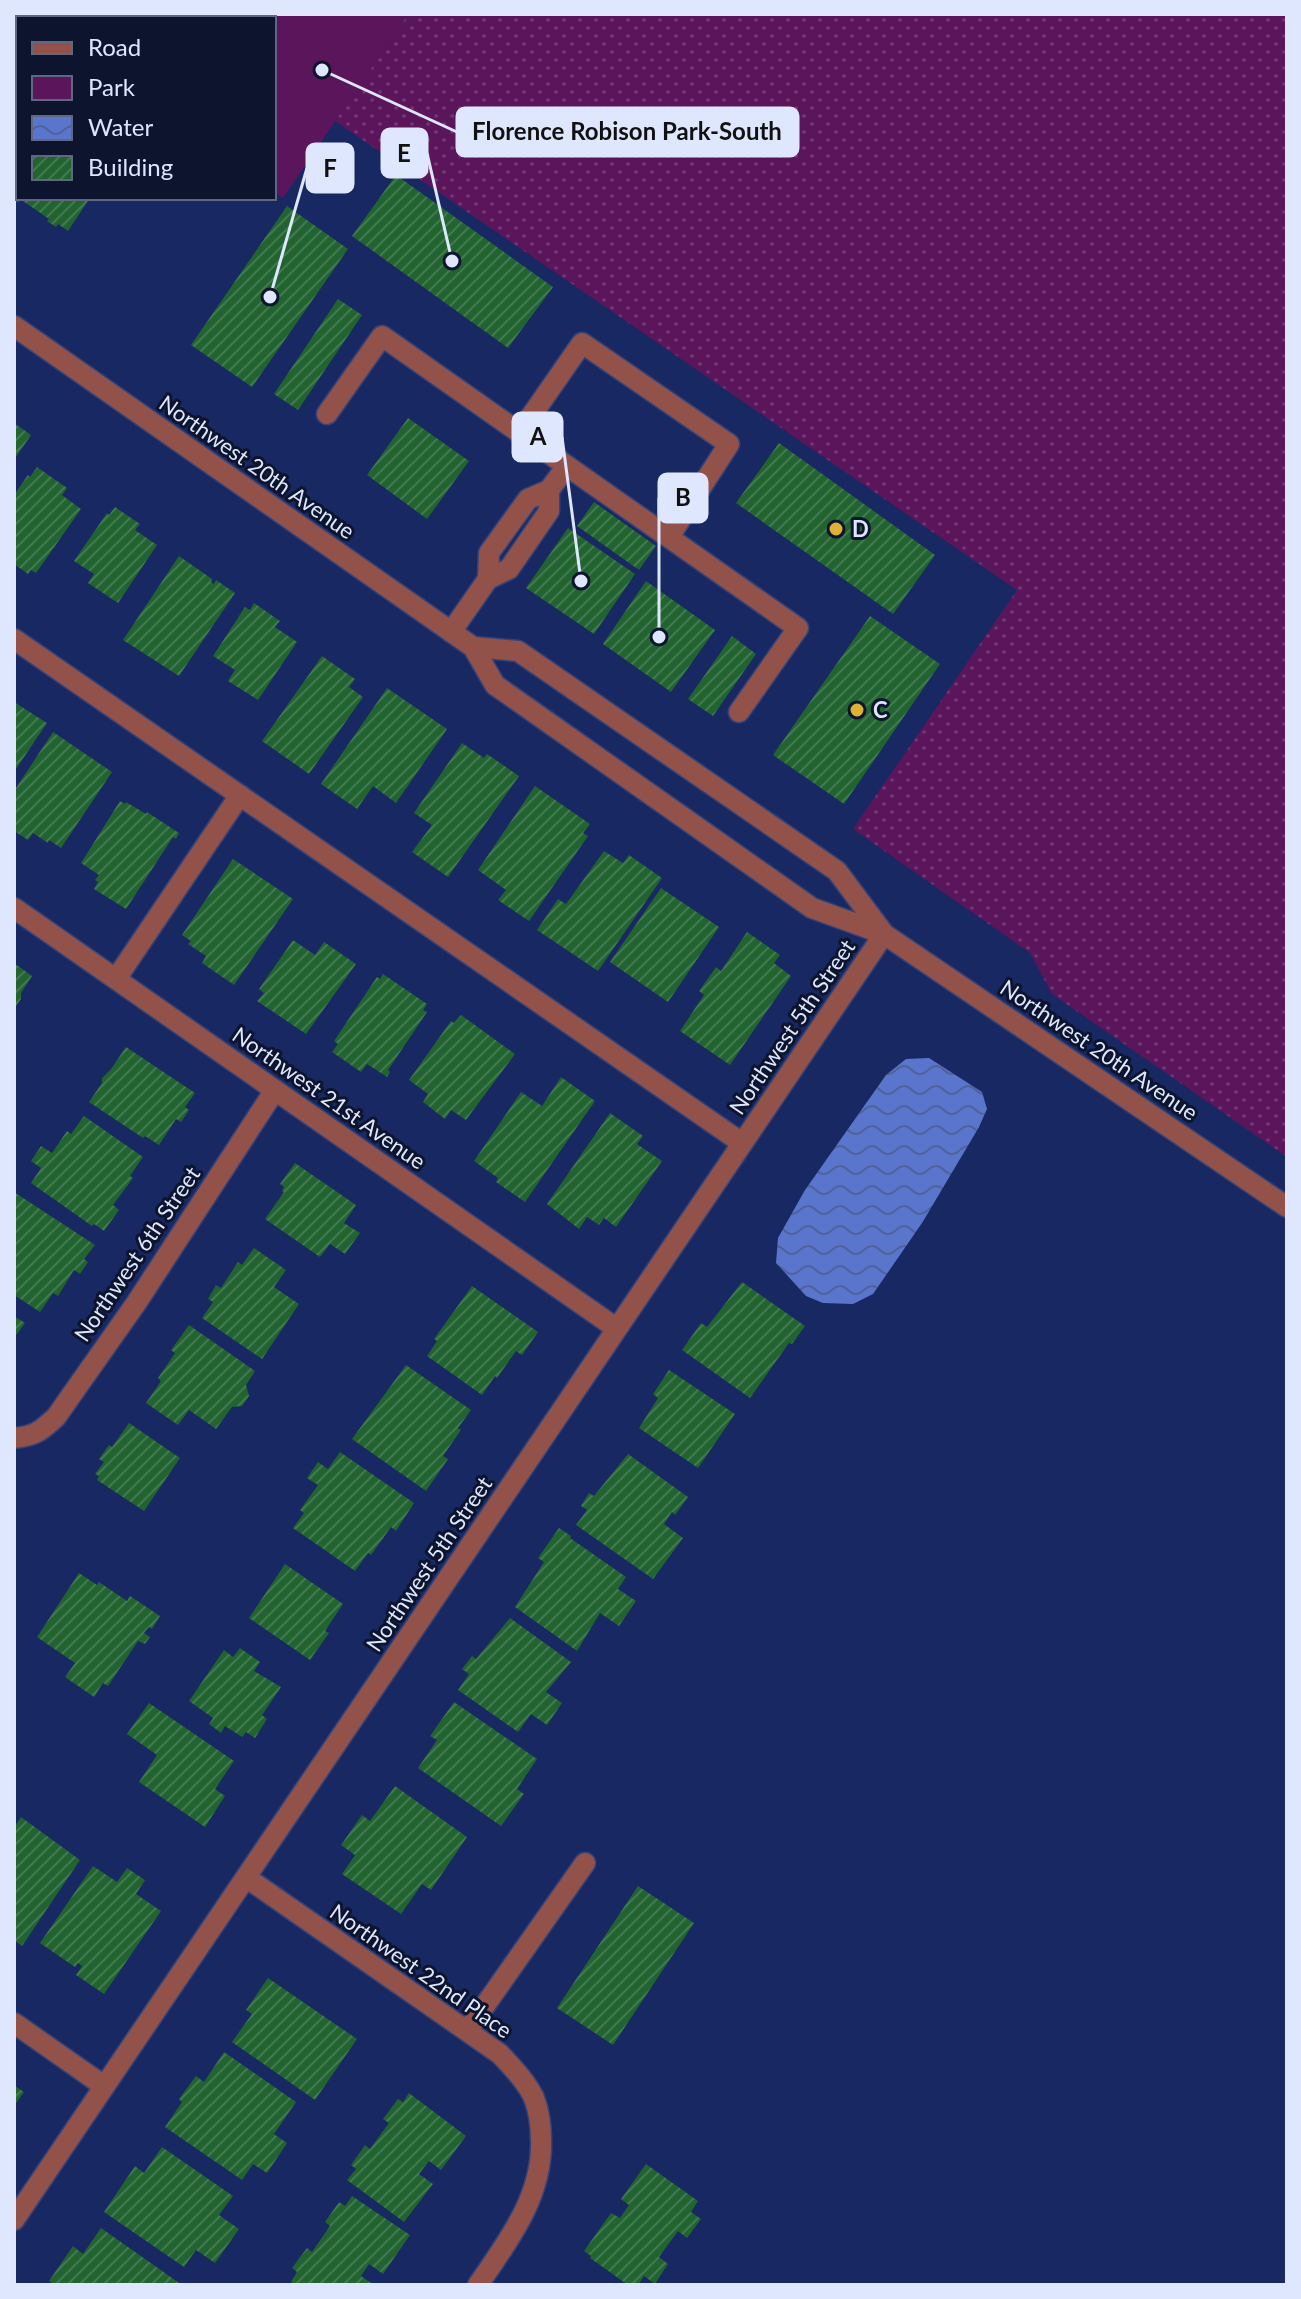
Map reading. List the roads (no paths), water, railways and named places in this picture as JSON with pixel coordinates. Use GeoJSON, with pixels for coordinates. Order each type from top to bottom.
{"type":"FeatureCollection","features":[{"type":"Feature","properties":{"kind":"street","name":"Northwest 20th Avenue"},"geometry":{"type":"LineString","coordinates":[[14,326],[473,647],[495,685],[812,908],[884,934],[1287,1207]]}},
{"type":"Feature","properties":{"kind":"street"},"geometry":{"type":"LineString","coordinates":[[327,414],[382,336],[798,628],[739,712]]}},
{"type":"Feature","properties":{"kind":"street"},"geometry":{"type":"LineString","coordinates":[[520,432],[582,343],[729,444],[669,537]]}},
{"type":"Feature","properties":{"kind":"street"},"geometry":{"type":"LineString","coordinates":[[451,632],[488,579],[509,569],[549,511],[549,490],[567,466]]}},
{"type":"Feature","properties":{"kind":"street"},"geometry":{"type":"LineString","coordinates":[[14,639],[742,1143]]}},
{"type":"Feature","properties":{"kind":"street","name":"Northwest 20th Avenue"},"geometry":{"type":"LineString","coordinates":[[473,647],[518,651],[837,871],[884,934]]}},
{"type":"Feature","properties":{"kind":"street"},"geometry":{"type":"LineString","coordinates":[[116,979],[240,795]]}},
{"type":"Feature","properties":{"kind":"street","name":"Northwest 21st Avenue"},"geometry":{"type":"LineString","coordinates":[[14,908],[616,1328]]}},
{"type":"Feature","properties":{"kind":"street","name":"Northwest 5th Street"},"geometry":{"type":"LineString","coordinates":[[14,2220],[884,934]]}},
{"type":"Feature","properties":{"kind":"street","name":"Northwest 6th Street"},"geometry":{"type":"LineString","coordinates":[[22,1437],[41,1431],[56,1417],[137,1302],[275,1090]]}},
{"type":"Feature","properties":{"kind":"street"},"geometry":{"type":"LineString","coordinates":[[467,2031],[585,1863]]}},
{"type":"Feature","properties":{"kind":"street","name":"Northwest 22nd Place"},"geometry":{"type":"LineString","coordinates":[[247,1878],[500,2054],[519,2074],[534,2099],[541,2126],[542,2160],[533,2191],[518,2225],[478,2285]]}},
{"type":"Feature","properties":{"kind":"street"},"geometry":{"type":"LineString","coordinates":[[14,2023],[104,2086]]}},
{"type":"Feature","properties":{"kind":"water"},"geometry":{"type":"Polygon","coordinates":[[[929,1058],[982,1092],[987,1109],[979,1127],[922,1223],[873,1294],[853,1304],[823,1303],[806,1296],[776,1263],[778,1238],[805,1190],[886,1075],[906,1059],[929,1058]]]}},
{"type":"Feature","properties":{"kind":"place","name":"Florence Robison Park-South"},"geometry":{"type":"Point","coordinates":[322,70]}},
{"type":"Feature","properties":{"kind":"place","name":"E"},"geometry":{"type":"Point","coordinates":[452,261]}},
{"type":"Feature","properties":{"kind":"place","name":"F"},"geometry":{"type":"Point","coordinates":[270,297]}},
{"type":"Feature","properties":{"kind":"place","name":"D"},"geometry":{"type":"Point","coordinates":[836,529]}},
{"type":"Feature","properties":{"kind":"place","name":"A"},"geometry":{"type":"Point","coordinates":[581,581]}},
{"type":"Feature","properties":{"kind":"place","name":"B"},"geometry":{"type":"Point","coordinates":[659,637]}},
{"type":"Feature","properties":{"kind":"place","name":"C"},"geometry":{"type":"Point","coordinates":[857,710]}}]}
